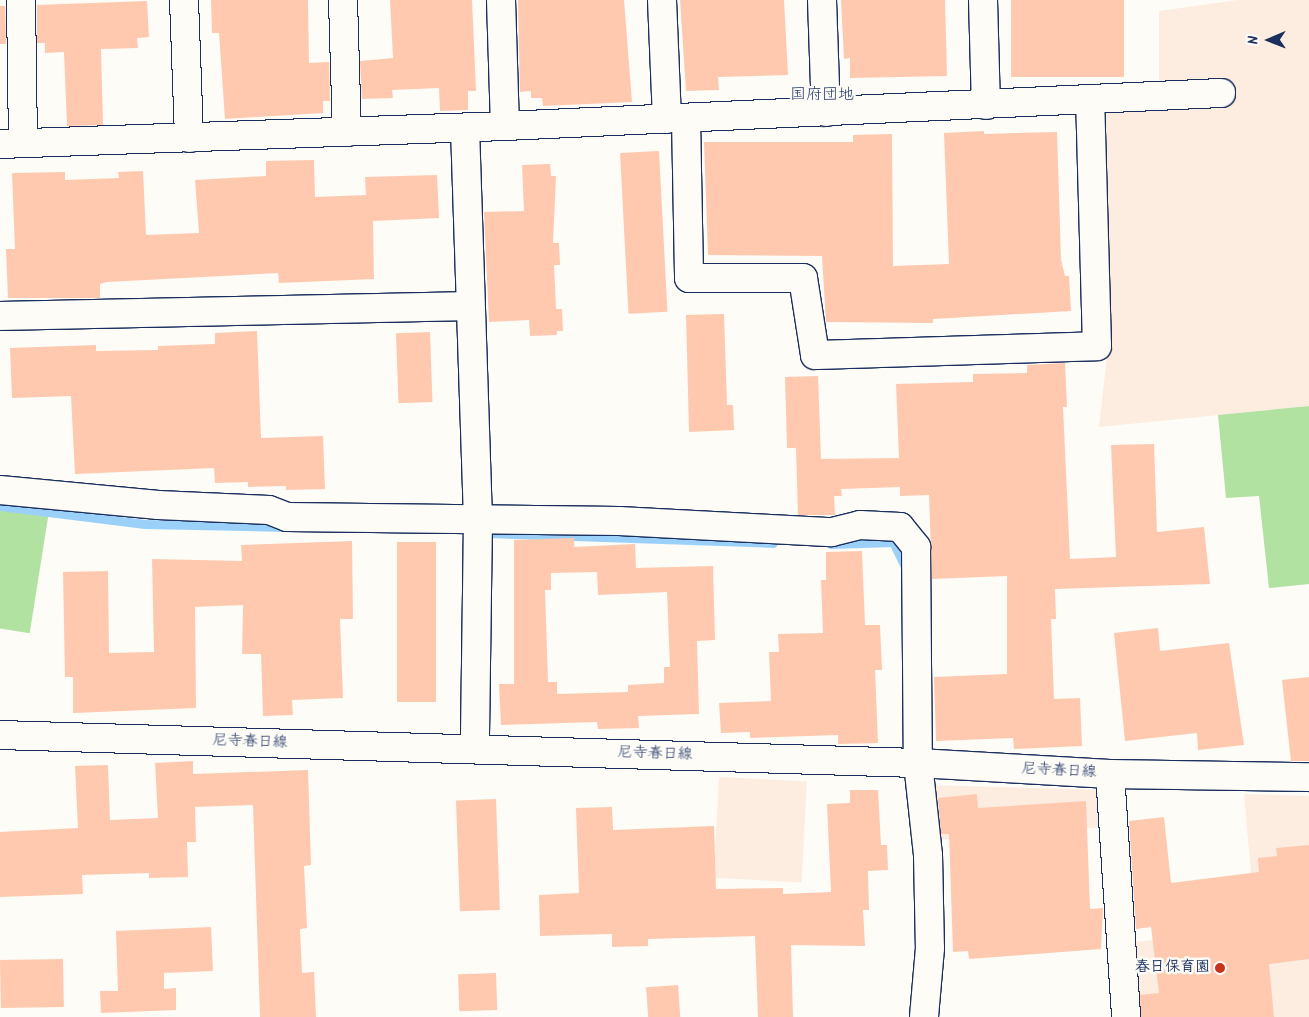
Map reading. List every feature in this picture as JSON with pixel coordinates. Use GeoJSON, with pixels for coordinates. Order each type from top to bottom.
{"type":"FeatureCollection","features":[{"type":"Feature","properties":{"kind":"street"},"geometry":{"type":"LineString","coordinates":[[21,0],[11,144],[465,128],[1221,93]]}},
{"type":"Feature","properties":{"kind":"street"},"geometry":{"type":"LineString","coordinates":[[184,0],[189,138]]}},
{"type":"Feature","properties":{"kind":"street"},"geometry":{"type":"LineString","coordinates":[[343,0],[347,132]]}},
{"type":"Feature","properties":{"kind":"street"},"geometry":{"type":"LineString","coordinates":[[501,0],[505,126]]}},
{"type":"Feature","properties":{"kind":"street"},"geometry":{"type":"LineString","coordinates":[[662,0],[676,119],[690,278],[803,278],[815,355],[1097,346],[1090,100]]}},
{"type":"Feature","properties":{"kind":"street"},"geometry":{"type":"LineString","coordinates":[[822,0],[826,112]]}},
{"type":"Feature","properties":{"kind":"street"},"geometry":{"type":"LineString","coordinates":[[983,0],[986,105]]}},
{"type":"Feature","properties":{"kind":"street"},"geometry":{"type":"LineString","coordinates":[[465,128],[477,531],[475,748]]}},
{"type":"Feature","properties":{"kind":"street"},"geometry":{"type":"LineString","coordinates":[[0,316],[470,306]]}},
{"type":"Feature","properties":{"kind":"street"},"geometry":{"type":"LineString","coordinates":[[0,490],[158,505],[270,510],[287,517],[477,531],[619,521],[832,532],[860,525],[900,528],[916,547],[918,763],[928,856],[930,948],[924,1017]]}},
{"type":"Feature","properties":{"kind":"street","name":"尼寺春日線"},"geometry":{"type":"LineString","coordinates":[[0,735],[918,763],[1110,774],[1309,777]]}},
{"type":"Feature","properties":{"kind":"street"},"geometry":{"type":"LineString","coordinates":[[1110,774],[1126,1017]]}},
{"type":"Feature","properties":{"kind":"shaded area"},"geometry":{"type":"Polygon","coordinates":[[[1238,0],[1309,0],[1309,406],[1099,427],[1109,339],[1102,93],[1159,90],[1159,11],[1238,0]]]}},
{"type":"Feature","properties":{"kind":"shaded area"},"geometry":{"type":"Polygon","coordinates":[[[719,777],[807,782],[802,882],[714,878],[719,777]]]}},
{"type":"Feature","properties":{"kind":"shaded area"},"geometry":{"type":"Polygon","coordinates":[[[927,785],[1105,790],[1105,827],[935,840],[927,785]]]}},
{"type":"Feature","properties":{"kind":"shaded area","name":"春日保育園"},"geometry":{"type":"Polygon","coordinates":[[[1244,794],[1309,796],[1309,1017],[1132,1017],[1131,942],[1256,931],[1244,794]]]}},
{"type":"Feature","properties":{"kind":"green space"},"geometry":{"type":"Polygon","coordinates":[[[1309,406],[1309,584],[1269,588],[1259,496],[1226,498],[1218,415],[1309,406]]]}},
{"type":"Feature","properties":{"kind":"green space"},"geometry":{"type":"Polygon","coordinates":[[[0,501],[49,509],[30,633],[0,629],[0,501]]]}},
{"type":"Feature","properties":{"kind":"building"},"geometry":{"type":"Polygon","coordinates":[[[211,0],[308,0],[309,63],[329,62],[330,101],[323,101],[323,113],[225,119],[219,33],[212,33],[211,0]]]}},
{"type":"Feature","properties":{"kind":"building"},"geometry":{"type":"Polygon","coordinates":[[[390,0],[472,0],[476,91],[468,91],[468,110],[440,111],[439,88],[392,90],[393,98],[362,99],[360,61],[393,58],[390,0]]]}},
{"type":"Feature","properties":{"kind":"building"},"geometry":{"type":"Polygon","coordinates":[[[518,0],[624,0],[632,102],[543,106],[542,98],[531,98],[531,91],[520,92],[518,0]]]}},
{"type":"Feature","properties":{"kind":"building"},"geometry":{"type":"Polygon","coordinates":[[[680,0],[784,0],[788,75],[718,77],[719,90],[686,91],[680,0]]]}},
{"type":"Feature","properties":{"kind":"building"},"geometry":{"type":"Polygon","coordinates":[[[841,0],[945,0],[947,76],[850,78],[850,58],[844,59],[841,0]]]}},
{"type":"Feature","properties":{"kind":"building"},"geometry":{"type":"Polygon","coordinates":[[[1011,0],[1124,0],[1124,77],[1011,77],[1011,0]]]}},
{"type":"Feature","properties":{"kind":"building"},"geometry":{"type":"Polygon","coordinates":[[[147,1],[149,37],[137,38],[138,48],[101,49],[103,125],[67,126],[64,52],[45,53],[45,43],[37,43],[37,5],[147,1]]]}},
{"type":"Feature","properties":{"kind":"building"},"geometry":{"type":"Polygon","coordinates":[[[0,6],[5,6],[6,44],[0,44],[0,6]]]}},
{"type":"Feature","properties":{"kind":"building"},"geometry":{"type":"Polygon","coordinates":[[[984,131],[984,134],[1057,132],[1061,260],[1065,276],[1069,276],[1071,311],[933,319],[933,323],[826,322],[822,256],[708,255],[704,142],[853,142],[853,135],[892,134],[893,266],[949,264],[944,133],[984,131]]]}},
{"type":"Feature","properties":{"kind":"building"},"geometry":{"type":"Polygon","coordinates":[[[659,151],[667,312],[628,314],[620,153],[659,151]]]}},
{"type":"Feature","properties":{"kind":"building"},"geometry":{"type":"Polygon","coordinates":[[[314,160],[315,197],[366,195],[365,177],[437,175],[439,218],[373,221],[374,279],[279,283],[278,273],[107,282],[100,284],[100,298],[8,298],[6,249],[15,249],[12,173],[65,172],[65,180],[119,178],[118,172],[143,171],[146,235],[199,233],[195,180],[266,176],[266,161],[314,160]]]}},
{"type":"Feature","properties":{"kind":"building"},"geometry":{"type":"Polygon","coordinates":[[[550,164],[551,176],[556,176],[553,243],[559,243],[560,265],[554,265],[556,309],[562,309],[563,331],[557,331],[557,335],[530,336],[529,320],[489,322],[484,212],[524,211],[522,165],[550,164]]]}},
{"type":"Feature","properties":{"kind":"building"},"geometry":{"type":"Polygon","coordinates":[[[724,314],[727,405],[733,405],[734,430],[689,432],[686,315],[724,314]]]}},
{"type":"Feature","properties":{"kind":"building"},"geometry":{"type":"Polygon","coordinates":[[[257,331],[261,438],[323,436],[325,489],[286,490],[286,486],[248,487],[248,482],[215,483],[214,468],[75,474],[71,396],[12,398],[10,348],[96,345],[96,351],[158,350],[158,346],[215,344],[215,333],[257,331]]]}},
{"type":"Feature","properties":{"kind":"building"},"geometry":{"type":"Polygon","coordinates":[[[430,332],[432,402],[398,403],[396,333],[430,332]]]}},
{"type":"Feature","properties":{"kind":"building"},"geometry":{"type":"Polygon","coordinates":[[[1065,363],[1067,407],[1063,407],[1070,559],[1116,557],[1111,445],[1154,444],[1157,532],[1204,527],[1210,584],[1055,589],[1056,619],[1051,619],[1054,699],[1080,698],[1082,746],[1014,749],[1013,738],[936,741],[934,677],[1007,674],[1007,576],[932,579],[929,495],[900,496],[900,487],[841,489],[842,496],[834,496],[835,515],[798,515],[796,448],[787,448],[785,377],[818,376],[821,459],[899,458],[896,384],[973,382],[973,374],[1027,373],[1027,365],[1065,363]]]}},
{"type":"Feature","properties":{"kind":"building"},"geometry":{"type":"Polygon","coordinates":[[[574,538],[574,547],[635,544],[636,568],[713,566],[715,640],[697,641],[699,714],[638,716],[639,728],[598,729],[597,722],[501,725],[499,684],[514,684],[514,540],[574,538]],[[597,572],[551,573],[551,590],[545,590],[548,682],[557,682],[557,694],[628,692],[628,685],[664,683],[664,667],[670,667],[667,592],[598,595],[597,572]]]}},
{"type":"Feature","properties":{"kind":"building"},"geometry":{"type":"Polygon","coordinates":[[[352,541],[353,619],[340,619],[343,698],[292,700],[293,715],[263,716],[261,654],[242,654],[243,605],[195,607],[196,708],[73,713],[73,677],[65,677],[63,572],[108,571],[109,653],[154,652],[152,559],[242,561],[241,545],[352,541]]]}},
{"type":"Feature","properties":{"kind":"building"},"geometry":{"type":"Polygon","coordinates":[[[397,542],[436,542],[436,702],[397,702],[397,542]]]}},
{"type":"Feature","properties":{"kind":"building"},"geometry":{"type":"Polygon","coordinates":[[[862,551],[865,625],[880,625],[882,670],[875,670],[878,743],[838,744],[838,735],[750,738],[750,732],[721,733],[719,703],[771,701],[769,652],[779,652],[778,634],[823,633],[821,580],[826,580],[826,552],[862,551]]]}},
{"type":"Feature","properties":{"kind":"building"},"geometry":{"type":"Polygon","coordinates":[[[1158,628],[1160,651],[1229,643],[1244,745],[1198,750],[1197,733],[1125,741],[1114,633],[1158,628]]]}},
{"type":"Feature","properties":{"kind":"building"},"geometry":{"type":"Polygon","coordinates":[[[1309,677],[1309,761],[1291,761],[1282,680],[1309,677]]]}},
{"type":"Feature","properties":{"kind":"building"},"geometry":{"type":"Polygon","coordinates":[[[193,761],[193,774],[308,770],[311,865],[304,866],[307,928],[300,929],[302,973],[314,972],[316,1017],[260,1017],[253,805],[195,807],[196,842],[187,842],[188,877],[149,878],[149,873],[82,875],[83,894],[0,897],[0,832],[78,828],[75,766],[108,765],[110,820],[158,818],[155,763],[193,761]]]}},
{"type":"Feature","properties":{"kind":"building"},"geometry":{"type":"Polygon","coordinates":[[[850,790],[878,790],[881,845],[887,845],[888,870],[868,871],[869,910],[863,910],[865,946],[791,945],[793,1017],[758,1017],[755,936],[648,939],[648,946],[612,947],[612,934],[540,936],[539,895],[579,893],[576,808],[612,807],[613,830],[714,826],[716,889],[783,888],[783,894],[831,892],[827,804],[850,803],[850,790]]]}},
{"type":"Feature","properties":{"kind":"building"},"geometry":{"type":"Polygon","coordinates":[[[977,794],[978,808],[1086,801],[1090,909],[1103,908],[1101,949],[969,959],[968,951],[953,952],[949,834],[941,834],[938,798],[977,794]]]}},
{"type":"Feature","properties":{"kind":"building"},"geometry":{"type":"Polygon","coordinates":[[[496,799],[500,910],[460,911],[456,800],[496,799]]]}},
{"type":"Feature","properties":{"kind":"building"},"geometry":{"type":"Polygon","coordinates":[[[1164,817],[1171,883],[1259,872],[1258,858],[1277,856],[1276,848],[1309,845],[1309,959],[1269,964],[1274,1017],[1141,1017],[1140,995],[1159,993],[1151,927],[1136,929],[1129,821],[1164,817]]]}},
{"type":"Feature","properties":{"kind":"building"},"geometry":{"type":"Polygon","coordinates":[[[211,927],[213,971],[164,973],[164,989],[176,988],[176,1010],[101,1013],[100,991],[118,991],[116,931],[211,927]]]}},
{"type":"Feature","properties":{"kind":"building"},"geometry":{"type":"Polygon","coordinates":[[[63,959],[64,1007],[1,1008],[0,960],[63,959]]]}},
{"type":"Feature","properties":{"kind":"building"},"geometry":{"type":"Polygon","coordinates":[[[496,973],[497,1010],[459,1011],[458,974],[496,973]]]}},
{"type":"Feature","properties":{"kind":"building"},"geometry":{"type":"Polygon","coordinates":[[[678,985],[680,1017],[648,1017],[646,987],[678,985]]]}},
{"type":"Feature","properties":{"kind":"waterway"},"geometry":{"type":"LineString","coordinates":[[0,506],[145,524],[286,527]]}},
{"type":"Feature","properties":{"kind":"waterway"},"geometry":{"type":"LineString","coordinates":[[489,533],[773,543]]}},
{"type":"Feature","properties":{"kind":"waterway"},"geometry":{"type":"LineString","coordinates":[[831,544],[893,542],[906,569]]}},
{"type":"Feature","properties":{"kind":"place","name":"春日保育園"},"geometry":{"type":"Point","coordinates":[1220,968]}},
{"type":"Feature","properties":{"kind":"district","name":"国府団地"},"geometry":{"type":"Point","coordinates":[822,95]}}]}
